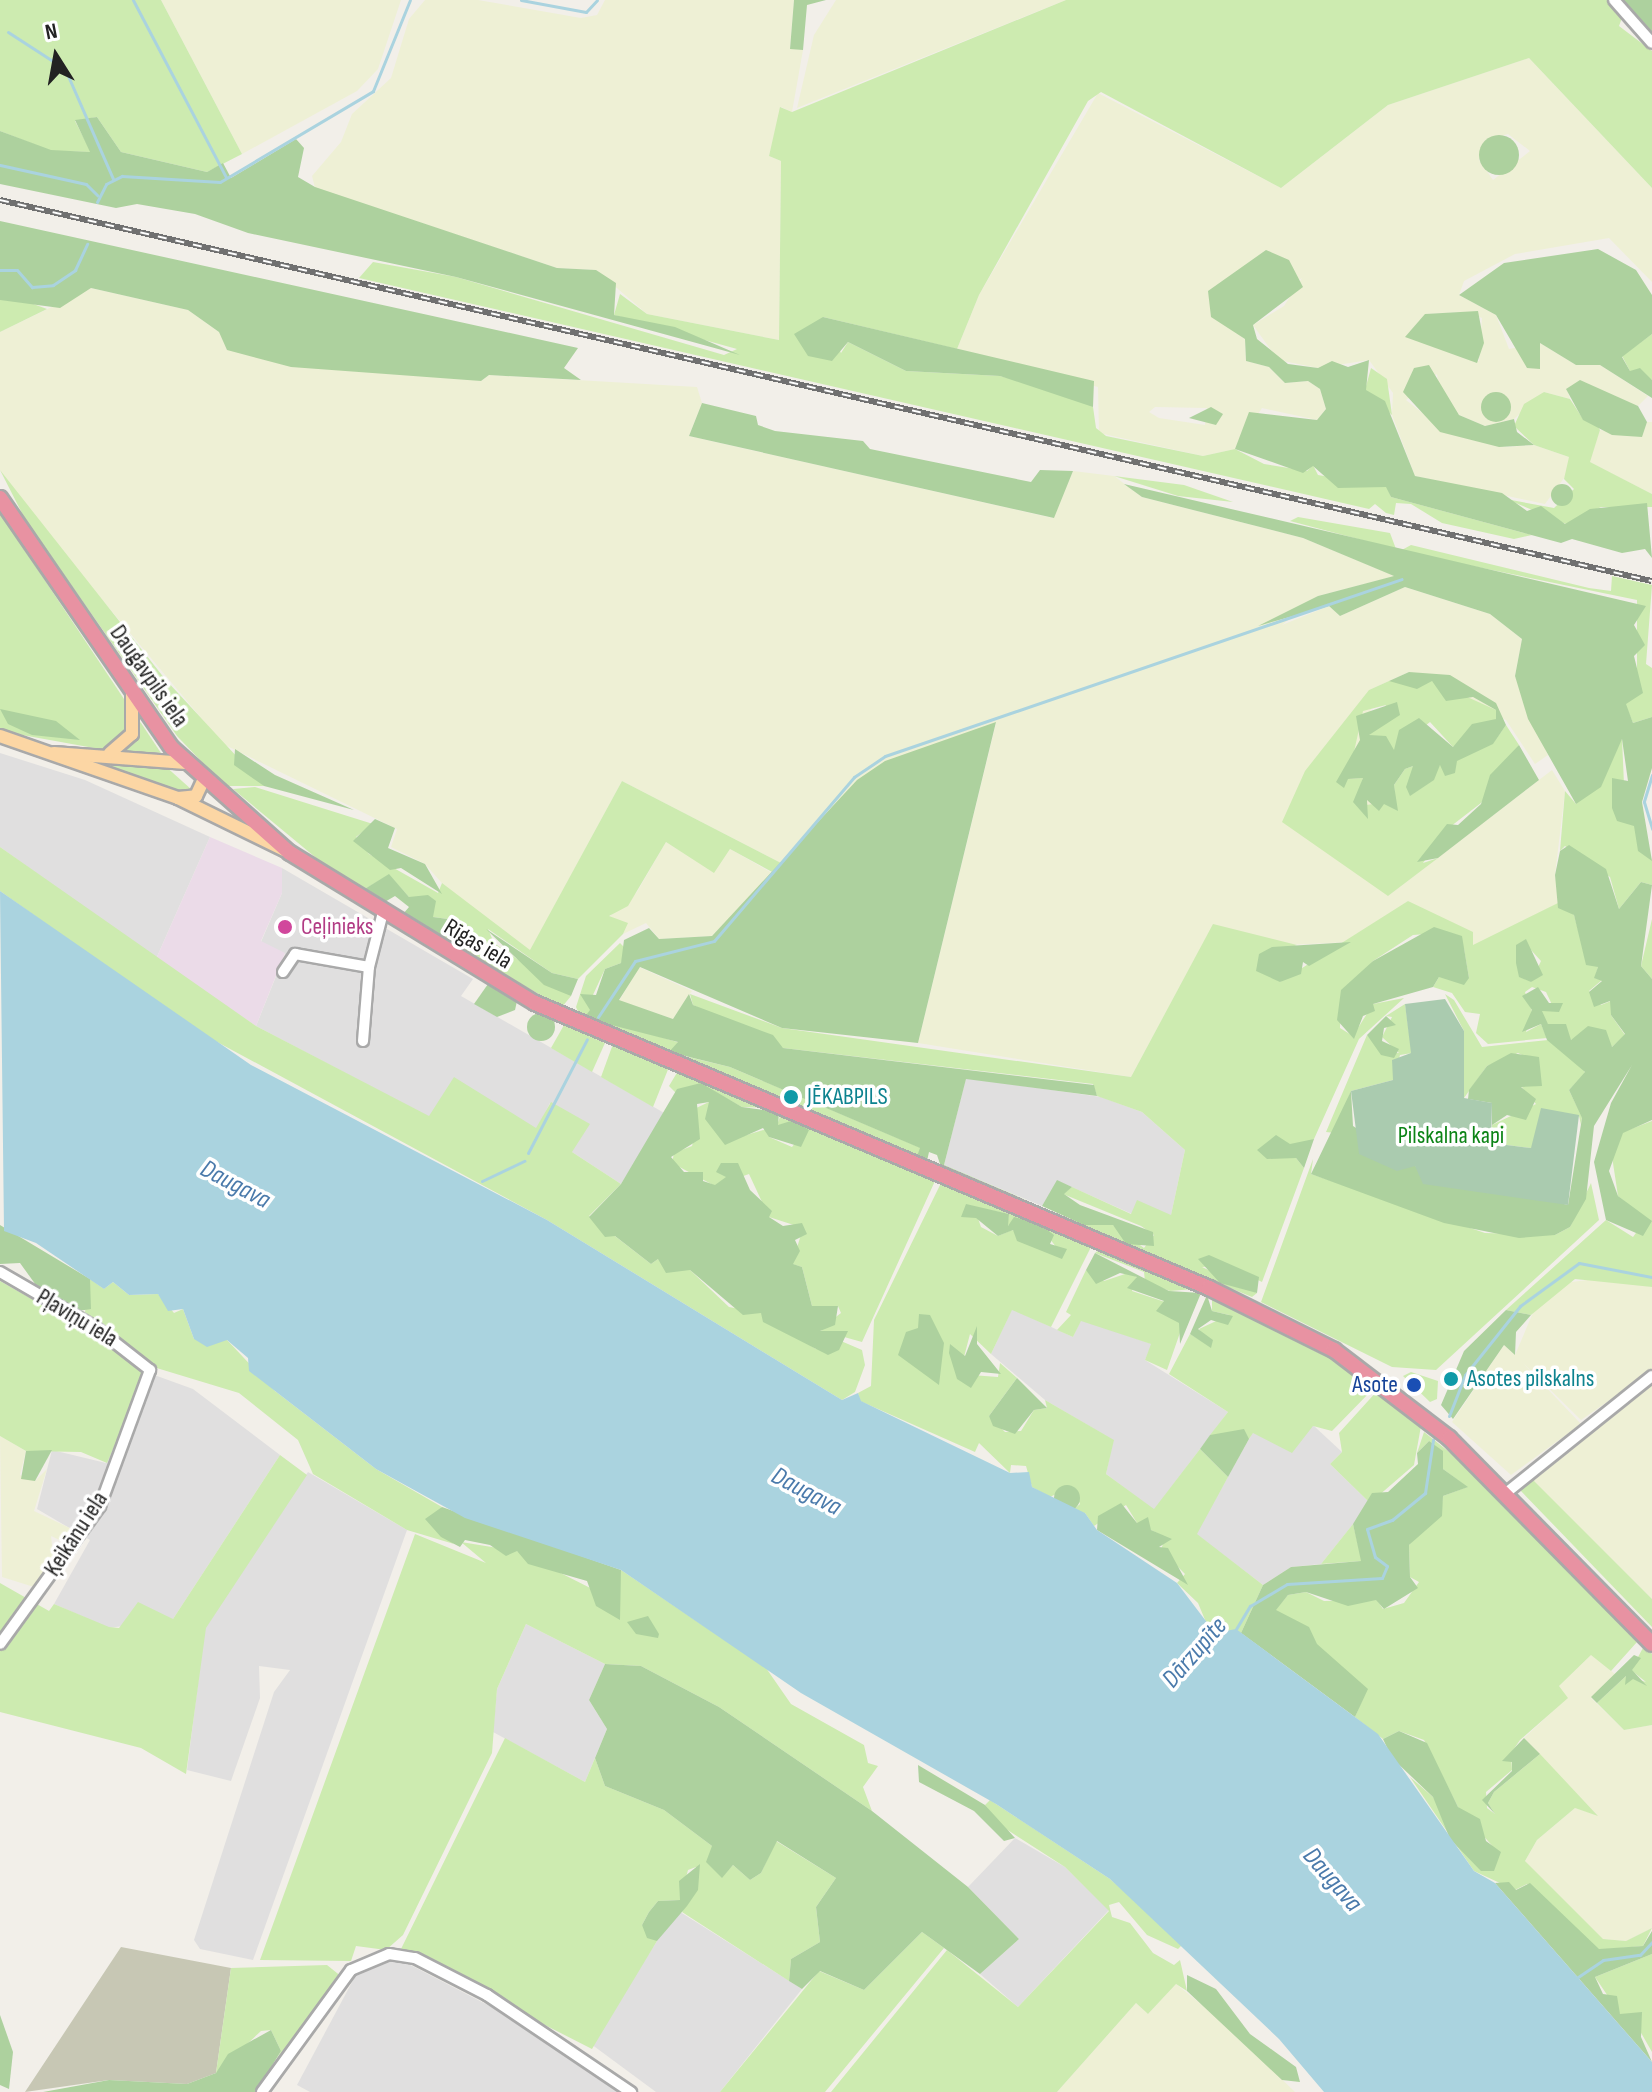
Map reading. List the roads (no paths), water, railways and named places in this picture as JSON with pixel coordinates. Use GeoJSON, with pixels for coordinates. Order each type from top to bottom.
{"type":"FeatureCollection","features":[{"type":"Feature","properties":{"kind":"highway","name":"Daugavpils iela"},"geometry":{"type":"LineString","coordinates":[[0,498],[132,692],[186,763],[203,781],[290,853]]}},
{"type":"Feature","properties":{"kind":"highway","name":"Rīgas iela"},"geometry":{"type":"LineString","coordinates":[[290,853],[535,1003],[1209,1288],[1334,1350],[1383,1380],[1506,1493],[1652,1644]]}},
{"type":"Feature","properties":{"kind":"main road"},"geometry":{"type":"LineString","coordinates":[[104,755],[132,734],[132,692]]}},
{"type":"Feature","properties":{"kind":"main road","name":"Rīgas iela"},"geometry":{"type":"LineString","coordinates":[[0,736],[178,798],[290,853]]}},
{"type":"Feature","properties":{"kind":"main road"},"geometry":{"type":"LineString","coordinates":[[51,753],[186,763]]}},
{"type":"Feature","properties":{"kind":"main road"},"geometry":{"type":"LineString","coordinates":[[178,798],[196,796],[203,781]]}},
{"type":"Feature","properties":{"kind":"street"},"geometry":{"type":"LineString","coordinates":[[1614,0],[1652,43]]}},
{"type":"Feature","properties":{"kind":"street"},"geometry":{"type":"LineString","coordinates":[[363,1041],[369,967],[383,912]]}},
{"type":"Feature","properties":{"kind":"street"},"geometry":{"type":"LineString","coordinates":[[283,972],[295,954],[369,967]]}},
{"type":"Feature","properties":{"kind":"street","name":"Pļaviņu iela"},"geometry":{"type":"LineString","coordinates":[[0,1272],[95,1327],[150,1370]]}},
{"type":"Feature","properties":{"kind":"street","name":"Ķeikānu iela"},"geometry":{"type":"LineString","coordinates":[[0,1644],[100,1506],[150,1370]]}},
{"type":"Feature","properties":{"kind":"street"},"geometry":{"type":"LineString","coordinates":[[1506,1493],[1652,1376]]}},
{"type":"Feature","properties":{"kind":"street"},"geometry":{"type":"LineString","coordinates":[[262,2092],[315,2029],[351,1970],[389,1954],[415,1958],[487,1995],[631,2092]]}},
{"type":"Feature","properties":{"kind":"water","name":"Daugava"},"geometry":{"type":"Polygon","coordinates":[[[0,891],[251,1065],[547,1220],[842,1400],[858,1393],[861,1401],[1010,1473],[1029,1472],[1032,1487],[1085,1513],[1097,1530],[1177,1583],[1215,1633],[1236,1629],[1378,1734],[1474,1871],[1495,1883],[1652,2062],[1652,2092],[1324,2092],[1279,2039],[1110,1879],[996,1804],[801,1693],[621,1570],[465,1518],[376,1469],[249,1371],[248,1358],[227,1340],[207,1347],[194,1339],[183,1309],[168,1311],[158,1294],[129,1295],[113,1282],[104,1289],[36,1243],[4,1231],[0,891]]]}},
{"type":"Feature","properties":{"kind":"waterway"},"geometry":{"type":"LineString","coordinates":[[133,0],[226,177]]}},
{"type":"Feature","properties":{"kind":"waterway"},"geometry":{"type":"LineString","coordinates":[[97,202],[106,184],[122,176],[220,182],[373,91],[410,0]]}},
{"type":"Feature","properties":{"kind":"waterway"},"geometry":{"type":"LineString","coordinates":[[521,0],[586,12],[597,0]]}},
{"type":"Feature","properties":{"kind":"waterway"},"geometry":{"type":"LineString","coordinates":[[8,32],[65,69],[113,179]]}},
{"type":"Feature","properties":{"kind":"waterway"},"geometry":{"type":"LineString","coordinates":[[0,165],[86,184],[97,195]]}},
{"type":"Feature","properties":{"kind":"waterway"},"geometry":{"type":"LineString","coordinates":[[0,270],[17,270],[32,287],[53,285],[75,270],[87,244]]}},
{"type":"Feature","properties":{"kind":"waterway"},"geometry":{"type":"LineString","coordinates":[[598,1017],[635,961],[714,941],[854,777],[885,756],[1402,579]]}},
{"type":"Feature","properties":{"kind":"waterway","name":"Dārzupīte"},"geometry":{"type":"LineString","coordinates":[[1652,775],[1644,802],[1652,829]]}},
{"type":"Feature","properties":{"kind":"waterway"},"geometry":{"type":"LineString","coordinates":[[528,1153],[587,1039]]}},
{"type":"Feature","properties":{"kind":"waterway"},"geometry":{"type":"LineString","coordinates":[[482,1181],[524,1161]]}},
{"type":"Feature","properties":{"kind":"waterway","name":"Dārzupīte"},"geometry":{"type":"LineString","coordinates":[[1449,1416],[1465,1375],[1520,1306],[1579,1263],[1652,1277]]}},
{"type":"Feature","properties":{"kind":"waterway","name":"Dārzupīte"},"geometry":{"type":"LineString","coordinates":[[1236,1629],[1250,1606],[1287,1584],[1382,1578],[1387,1566],[1375,1557],[1367,1529],[1392,1520],[1425,1493],[1433,1440]]}},
{"type":"Feature","properties":{"kind":"waterway"},"geometry":{"type":"LineString","coordinates":[[1575,1979],[1603,1960],[1640,1955],[1652,1942]]}},
{"type":"Feature","properties":{"kind":"railway"},"geometry":{"type":"LineString","coordinates":[[0,200],[1652,581]]}},
{"type":"Feature","properties":{"kind":"place","name":"Ceļinieks"},"geometry":{"type":"Point","coordinates":[285,927]}},
{"type":"Feature","properties":{"kind":"place","name":"JĒKABPILS"},"geometry":{"type":"Point","coordinates":[791,1097]}},
{"type":"Feature","properties":{"kind":"place","name":"Asotes pilskalns"},"geometry":{"type":"Point","coordinates":[1451,1379]}},
{"type":"Feature","properties":{"kind":"place","name":"Asote"},"geometry":{"type":"Point","coordinates":[1414,1385]}},
{"type":"Feature","properties":{"kind":"park label","name":"Pilskalna kapi"},"geometry":{"type":"Point","coordinates":[1451,1136]}}]}
